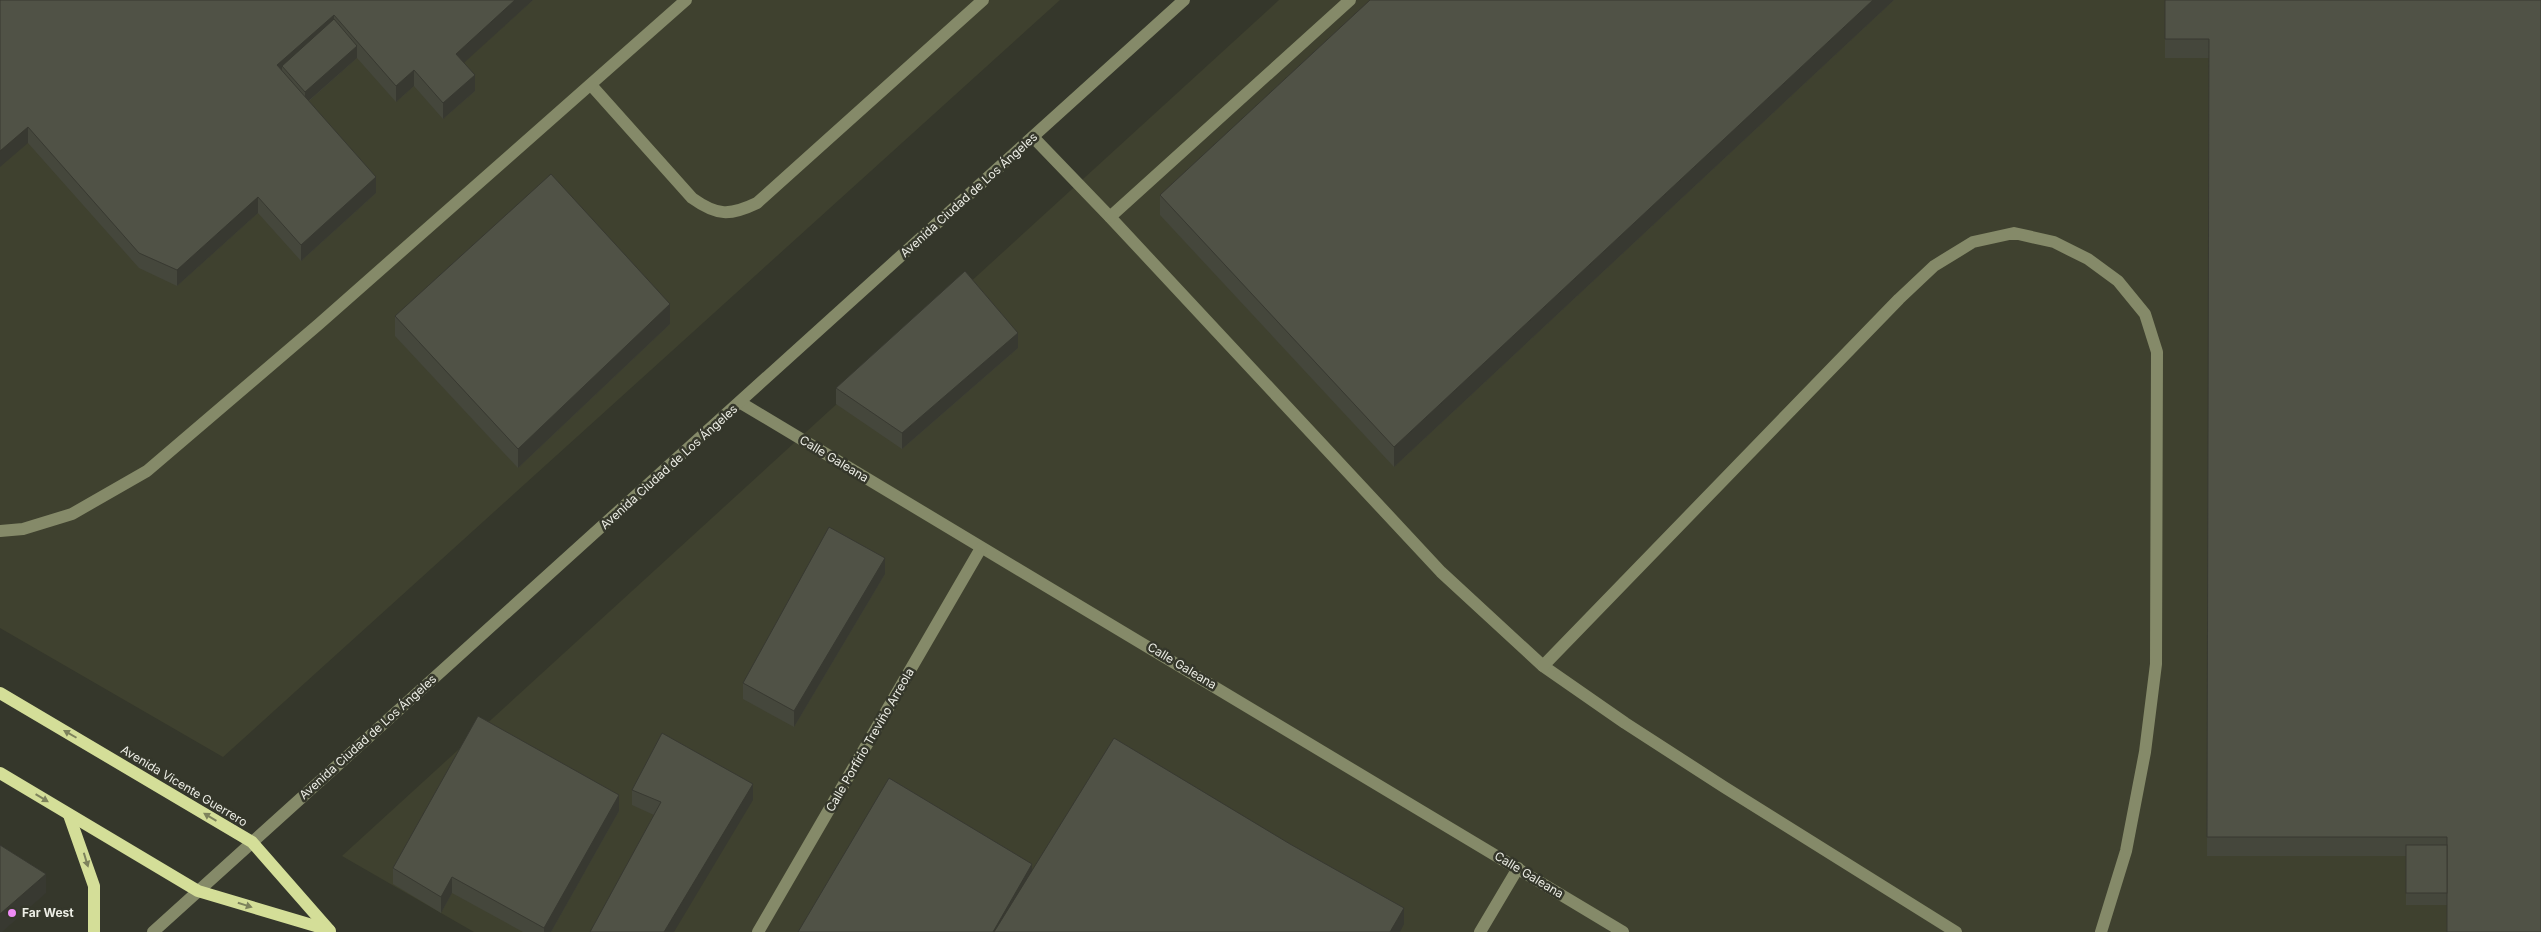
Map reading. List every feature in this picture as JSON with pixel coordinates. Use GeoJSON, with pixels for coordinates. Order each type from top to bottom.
{"type":"FeatureCollection","features":[{"type":"Feature","properties":{"kind":"main road","name":"Avenida Vicente Guerrero"},"geometry":{"type":"LineString","coordinates":[[0,693],[252,842],[331,931]]}},
{"type":"Feature","properties":{"kind":"main road","name":"Avenida Vicente Guerrero"},"geometry":{"type":"LineString","coordinates":[[0,773],[198,891],[331,931]]}},
{"type":"Feature","properties":{"kind":"main road"},"geometry":{"type":"LineString","coordinates":[[69,814],[94,886],[94,932]]}},
{"type":"Feature","properties":{"kind":"street"},"geometry":{"type":"LineString","coordinates":[[0,531],[23,529],[72,514],[147,471],[257,379],[686,0]]}},
{"type":"Feature","properties":{"kind":"street"},"geometry":{"type":"LineString","coordinates":[[591,85],[692,198],[706,208],[723,213],[738,212],[757,203],[984,0]]}},
{"type":"Feature","properties":{"kind":"street","name":"Avenida Ciudad de Los Ángeles"},"geometry":{"type":"LineString","coordinates":[[153,932],[1184,0]]}},
{"type":"Feature","properties":{"kind":"street"},"geometry":{"type":"LineString","coordinates":[[1110,216],[1350,0]]}},
{"type":"Feature","properties":{"kind":"street"},"geometry":{"type":"LineString","coordinates":[[1033,137],[1110,216],[1441,572],[1543,666],[1716,782],[1956,932]]}},
{"type":"Feature","properties":{"kind":"street"},"geometry":{"type":"LineString","coordinates":[[1543,666],[1898,299],[1934,266],[1973,242],[2014,233],[2054,242],[2088,258],[2118,282],[2145,314],[2158,352],[2156,664],[2145,752],[2126,851],[2101,932]]}},
{"type":"Feature","properties":{"kind":"street","name":"Calle Galeana"},"geometry":{"type":"LineString","coordinates":[[740,402],[1623,932]]}},
{"type":"Feature","properties":{"kind":"street","name":"Calle Porfirio Treviño Arreola"},"geometry":{"type":"LineString","coordinates":[[758,932],[981,548]]}},
{"type":"Feature","properties":{"kind":"street"},"geometry":{"type":"LineString","coordinates":[[1480,932],[1518,868]]}},
{"type":"Feature","properties":{"kind":"shaded area"},"geometry":{"type":"Polygon","coordinates":[[[0,0],[1060,0],[223,757],[0,628],[0,0]]]}},
{"type":"Feature","properties":{"kind":"shaded area"},"geometry":{"type":"Polygon","coordinates":[[[1279,0],[2541,0],[2541,932],[474,932],[342,856],[1279,0]]]}},
{"type":"Feature","properties":{"kind":"building"},"geometry":{"type":"Polygon","coordinates":[[[0,0],[515,0],[456,54],[475,75],[443,103],[414,70],[396,86],[334,15],[277,65],[376,177],[301,245],[258,197],[177,270],[139,253],[28,127],[0,151],[0,0]]]}},
{"type":"Feature","properties":{"kind":"building"},"geometry":{"type":"Polygon","coordinates":[[[1370,0],[1873,0],[1394,447],[1160,195],[1370,0]]]}},
{"type":"Feature","properties":{"kind":"building"},"geometry":{"type":"Polygon","coordinates":[[[2165,0],[2541,0],[2541,932],[2447,932],[2447,837],[2207,837],[2209,39],[2165,39],[2165,0]]]}},
{"type":"Feature","properties":{"kind":"building"},"geometry":{"type":"Polygon","coordinates":[[[334,19],[357,46],[305,92],[282,66],[334,19]]]}},
{"type":"Feature","properties":{"kind":"building"},"geometry":{"type":"Polygon","coordinates":[[[551,174],[670,304],[518,449],[395,316],[551,174]]]}},
{"type":"Feature","properties":{"kind":"building"},"geometry":{"type":"Polygon","coordinates":[[[965,271],[1018,333],[902,433],[836,388],[965,271]]]}},
{"type":"Feature","properties":{"kind":"building"},"geometry":{"type":"Polygon","coordinates":[[[829,527],[885,558],[794,711],[743,683],[829,527]]]}},
{"type":"Feature","properties":{"kind":"building"},"geometry":{"type":"Polygon","coordinates":[[[478,716],[619,795],[544,928],[452,877],[441,897],[393,868],[478,716]]]}},
{"type":"Feature","properties":{"kind":"building"},"geometry":{"type":"Polygon","coordinates":[[[662,733],[753,784],[664,932],[590,932],[661,802],[632,790],[662,733]]]}},
{"type":"Feature","properties":{"kind":"building"},"geometry":{"type":"Polygon","coordinates":[[[1114,738],[1290,844],[1404,908],[1390,932],[994,932],[1114,738]]]}},
{"type":"Feature","properties":{"kind":"building"},"geometry":{"type":"Polygon","coordinates":[[[889,778],[1032,864],[993,932],[798,932],[889,778]]]}},
{"type":"Feature","properties":{"kind":"building"},"geometry":{"type":"Polygon","coordinates":[[[0,845],[46,874],[0,914],[0,845]]]}},
{"type":"Feature","properties":{"kind":"building"},"geometry":{"type":"Polygon","coordinates":[[[2406,845],[2447,845],[2447,893],[2406,893],[2406,845]]]}},
{"type":"Feature","properties":{"kind":"place","name":"Far West"},"geometry":{"type":"Point","coordinates":[12,913]}}]}
